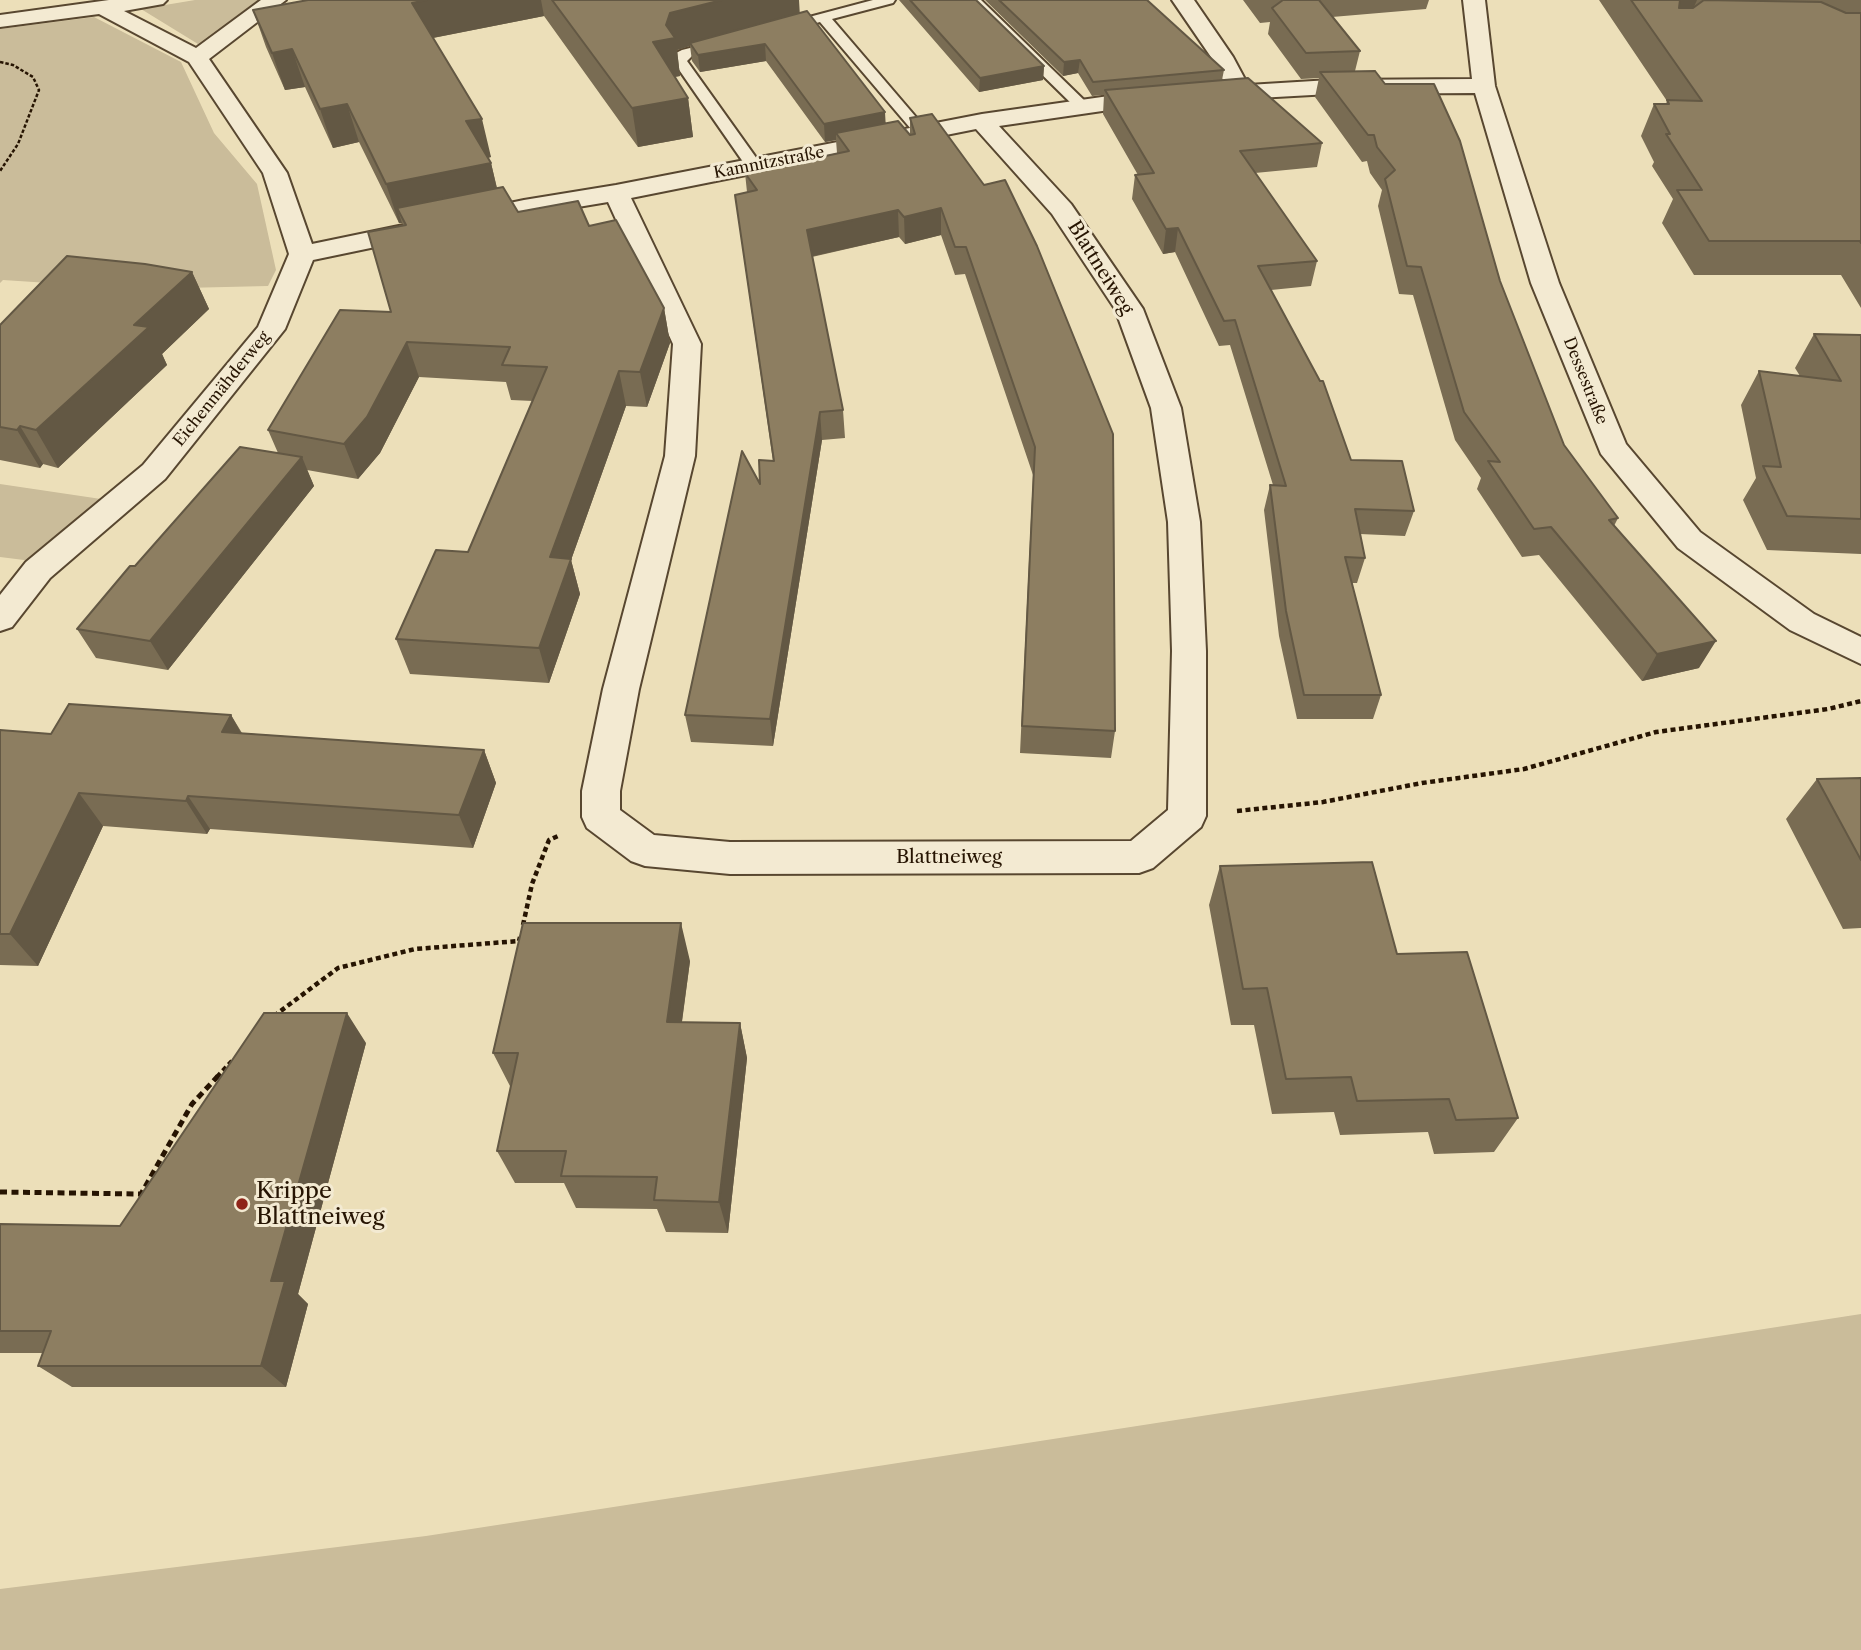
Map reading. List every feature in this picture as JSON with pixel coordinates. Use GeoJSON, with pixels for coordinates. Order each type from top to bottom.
{"type":"FeatureCollection","features":[{"type":"Feature","properties":{"kind":"street"},"geometry":{"type":"LineString","coordinates":[[0,21],[156,0]]}},
{"type":"Feature","properties":{"kind":"street"},"geometry":{"type":"LineString","coordinates":[[1183,0],[1222,57],[1240,92]]}},
{"type":"Feature","properties":{"kind":"street","name":"Dessestraße"},"geometry":{"type":"LineString","coordinates":[[1474,0],[1484,86],[1545,283],[1612,447],[1689,540],[1802,622],[1861,652]]}},
{"type":"Feature","properties":{"kind":"street"},"geometry":{"type":"LineString","coordinates":[[197,57],[277,5]]}},
{"type":"Feature","properties":{"kind":"street"},"geometry":{"type":"LineString","coordinates":[[103,8],[197,57],[275,173],[302,254]]}},
{"type":"Feature","properties":{"kind":"street","name":"Kamnitzstraße"},"geometry":{"type":"LineString","coordinates":[[302,254],[524,208],[616,193],[982,121],[1083,107],[1240,92],[1356,86],[1484,86]]}},
{"type":"Feature","properties":{"kind":"street","name":"Blattneiweg"},"geometry":{"type":"LineString","coordinates":[[601,817],[645,850],[730,858],[1139,858],[1187,816],[1189,651],[1184,522],[1166,408],[1129,309],[1062,209],[982,121]]}},
{"type":"Feature","properties":{"kind":"street"},"geometry":{"type":"LineString","coordinates":[[601,817],[601,791],[621,689],[680,456],[687,344],[616,193]]}},
{"type":"Feature","properties":{"kind":"street","name":"Eichenmähderweg"},"geometry":{"type":"LineString","coordinates":[[0,619],[38,570],[154,472],[271,329],[302,254]]}},
{"type":"Feature","properties":{"kind":"street"},"geometry":{"type":"LineString","coordinates":[[0,566],[38,570]]}},
{"type":"Feature","properties":{"kind":"lane"},"geometry":{"type":"LineString","coordinates":[[774,30],[888,0]]}},
{"type":"Feature","properties":{"kind":"lane"},"geometry":{"type":"LineString","coordinates":[[973,0],[1083,107]]}},
{"type":"Feature","properties":{"kind":"lane"},"geometry":{"type":"LineString","coordinates":[[823,17],[922,133]]}},
{"type":"Feature","properties":{"kind":"lane"},"geometry":{"type":"LineString","coordinates":[[737,40],[687,53],[680,61],[754,166]]}},
{"type":"Feature","properties":{"kind":"path"},"geometry":{"type":"LineString","coordinates":[[0,62],[13,65],[33,78],[39,90],[18,144],[0,171]]}},
{"type":"Feature","properties":{"kind":"path"},"geometry":{"type":"LineString","coordinates":[[1187,816],[1323,803],[1422,783],[1524,769],[1656,732],[1829,709],[1861,701]]}},
{"type":"Feature","properties":{"kind":"path"},"geometry":{"type":"LineString","coordinates":[[270,1020],[338,968],[415,949],[519,941],[532,884],[549,840],[601,817]]}},
{"type":"Feature","properties":{"kind":"path"},"geometry":{"type":"LineString","coordinates":[[0,1192],[141,1194],[192,1104],[235,1057]]}},
{"type":"Feature","properties":{"kind":"shaded area"},"geometry":{"type":"Polygon","coordinates":[[[195,0],[258,0],[198,44],[141,9],[195,0]]]}},
{"type":"Feature","properties":{"kind":"shaded area"},"geometry":{"type":"Polygon","coordinates":[[[94,17],[181,62],[214,133],[257,184],[276,270],[268,286],[141,289],[3,280],[0,283],[0,29],[94,17]]]}},
{"type":"Feature","properties":{"kind":"shaded area"},"geometry":{"type":"Polygon","coordinates":[[[0,484],[101,499],[32,561],[0,557],[0,484]]]}},
{"type":"Feature","properties":{"kind":"shaded area"},"geometry":{"type":"Polygon","coordinates":[[[1861,1314],[1861,1650],[0,1650],[0,1589],[426,1536],[1861,1314]]]}},
{"type":"Feature","properties":{"kind":"building"},"geometry":{"type":"Polygon","coordinates":[[[308,0],[427,0],[412,3],[482,119],[466,121],[491,163],[386,184],[347,104],[320,109],[292,49],[272,53],[253,10],[308,0]]]}},
{"type":"Feature","properties":{"kind":"building"},"geometry":{"type":"Polygon","coordinates":[[[552,0],[722,0],[670,13],[666,25],[675,38],[653,42],[688,98],[632,108],[552,0]]]}},
{"type":"Feature","properties":{"kind":"building"},"geometry":{"type":"Polygon","coordinates":[[[910,0],[976,0],[1044,66],[980,78],[910,0]]]}},
{"type":"Feature","properties":{"kind":"building"},"geometry":{"type":"Polygon","coordinates":[[[999,0],[1147,0],[1224,70],[1093,82],[1080,60],[1064,62],[999,0]]]}},
{"type":"Feature","properties":{"kind":"building"},"geometry":{"type":"Polygon","coordinates":[[[1283,0],[1319,0],[1360,51],[1306,53],[1272,8],[1283,0]]]}},
{"type":"Feature","properties":{"kind":"building"},"geometry":{"type":"Polygon","coordinates":[[[1631,0],[1680,0],[1679,8],[1693,8],[1704,0],[1821,2],[1846,13],[1861,13],[1861,243],[1709,241],[1677,190],[1702,190],[1666,134],[1670,134],[1654,104],[1669,104],[1667,100],[1702,101],[1631,0]]]}},
{"type":"Feature","properties":{"kind":"building"},"geometry":{"type":"Polygon","coordinates":[[[807,11],[885,112],[824,124],[765,44],[698,55],[690,43],[807,11]]]}},
{"type":"Feature","properties":{"kind":"building"},"geometry":{"type":"Polygon","coordinates":[[[1375,71],[1385,84],[1434,84],[1460,141],[1500,281],[1564,445],[1618,518],[1609,520],[1716,641],[1657,654],[1551,527],[1534,529],[1488,461],[1500,462],[1464,412],[1421,267],[1407,266],[1385,179],[1395,170],[1377,147],[1374,135],[1368,135],[1320,72],[1375,71]]]}},
{"type":"Feature","properties":{"kind":"building"},"geometry":{"type":"Polygon","coordinates":[[[1248,78],[1322,143],[1240,151],[1317,261],[1258,266],[1320,381],[1323,381],[1351,460],[1402,461],[1414,511],[1355,509],[1365,558],[1345,557],[1381,695],[1304,695],[1286,611],[1270,485],[1286,486],[1235,320],[1224,321],[1178,228],[1166,229],[1135,175],[1154,173],[1105,90],[1248,78]]]}},
{"type":"Feature","properties":{"kind":"building"},"geometry":{"type":"Polygon","coordinates":[[[932,114],[984,185],[1005,180],[1037,246],[1113,434],[1115,731],[1022,726],[1035,447],[966,247],[955,247],[941,208],[904,217],[898,210],[807,230],[843,410],[820,412],[770,719],[685,715],[742,451],[760,484],[759,460],[774,461],[735,195],[757,190],[745,173],[849,151],[836,133],[898,121],[910,135],[915,134],[910,118],[932,114]]]}},
{"type":"Feature","properties":{"kind":"building"},"geometry":{"type":"Polygon","coordinates":[[[503,187],[518,212],[578,201],[589,226],[616,220],[664,308],[640,372],[619,371],[550,557],[571,559],[539,648],[396,639],[436,550],[468,552],[547,367],[502,365],[510,347],[407,342],[367,417],[344,444],[268,430],[340,310],[391,312],[368,232],[406,225],[397,208],[503,187]]]}},
{"type":"Feature","properties":{"kind":"building"},"geometry":{"type":"Polygon","coordinates":[[[67,256],[192,272],[134,325],[149,327],[36,430],[20,426],[17,430],[0,427],[0,325],[67,256]]]}},
{"type":"Feature","properties":{"kind":"building"},"geometry":{"type":"Polygon","coordinates":[[[1814,334],[1861,335],[1861,519],[1787,516],[1763,466],[1781,467],[1759,371],[1841,381],[1814,334]]]}},
{"type":"Feature","properties":{"kind":"building"},"geometry":{"type":"Polygon","coordinates":[[[240,447],[302,457],[150,641],[77,629],[130,566],[135,566],[240,447]]]}},
{"type":"Feature","properties":{"kind":"building"},"geometry":{"type":"Polygon","coordinates":[[[69,704],[231,715],[222,732],[484,750],[459,815],[188,796],[186,801],[79,793],[10,934],[0,934],[0,730],[51,734],[69,704]]]}},
{"type":"Feature","properties":{"kind":"building"},"geometry":{"type":"Polygon","coordinates":[[[1861,778],[1861,860],[1817,779],[1861,778]]]}},
{"type":"Feature","properties":{"kind":"building"},"geometry":{"type":"Polygon","coordinates":[[[1372,862],[1397,954],[1467,952],[1518,1118],[1456,1120],[1449,1099],[1357,1101],[1351,1077],[1286,1079],[1267,988],[1243,989],[1220,866],[1372,862]]]}},
{"type":"Feature","properties":{"kind":"building"},"geometry":{"type":"Polygon","coordinates":[[[523,923],[681,923],[667,1022],[740,1023],[719,1202],[654,1200],[657,1177],[561,1176],[566,1151],[497,1151],[518,1053],[493,1053],[523,923]]]}},
{"type":"Feature","properties":{"kind":"building"},"geometry":{"type":"Polygon","coordinates":[[[264,1013],[347,1013],[271,1281],[285,1281],[261,1366],[38,1366],[51,1331],[0,1331],[0,1224],[120,1226],[264,1013]]]}},
{"type":"Feature","properties":{"kind":"place","name":"Krippe Blattneiweg"},"geometry":{"type":"Point","coordinates":[242,1204]}}]}
